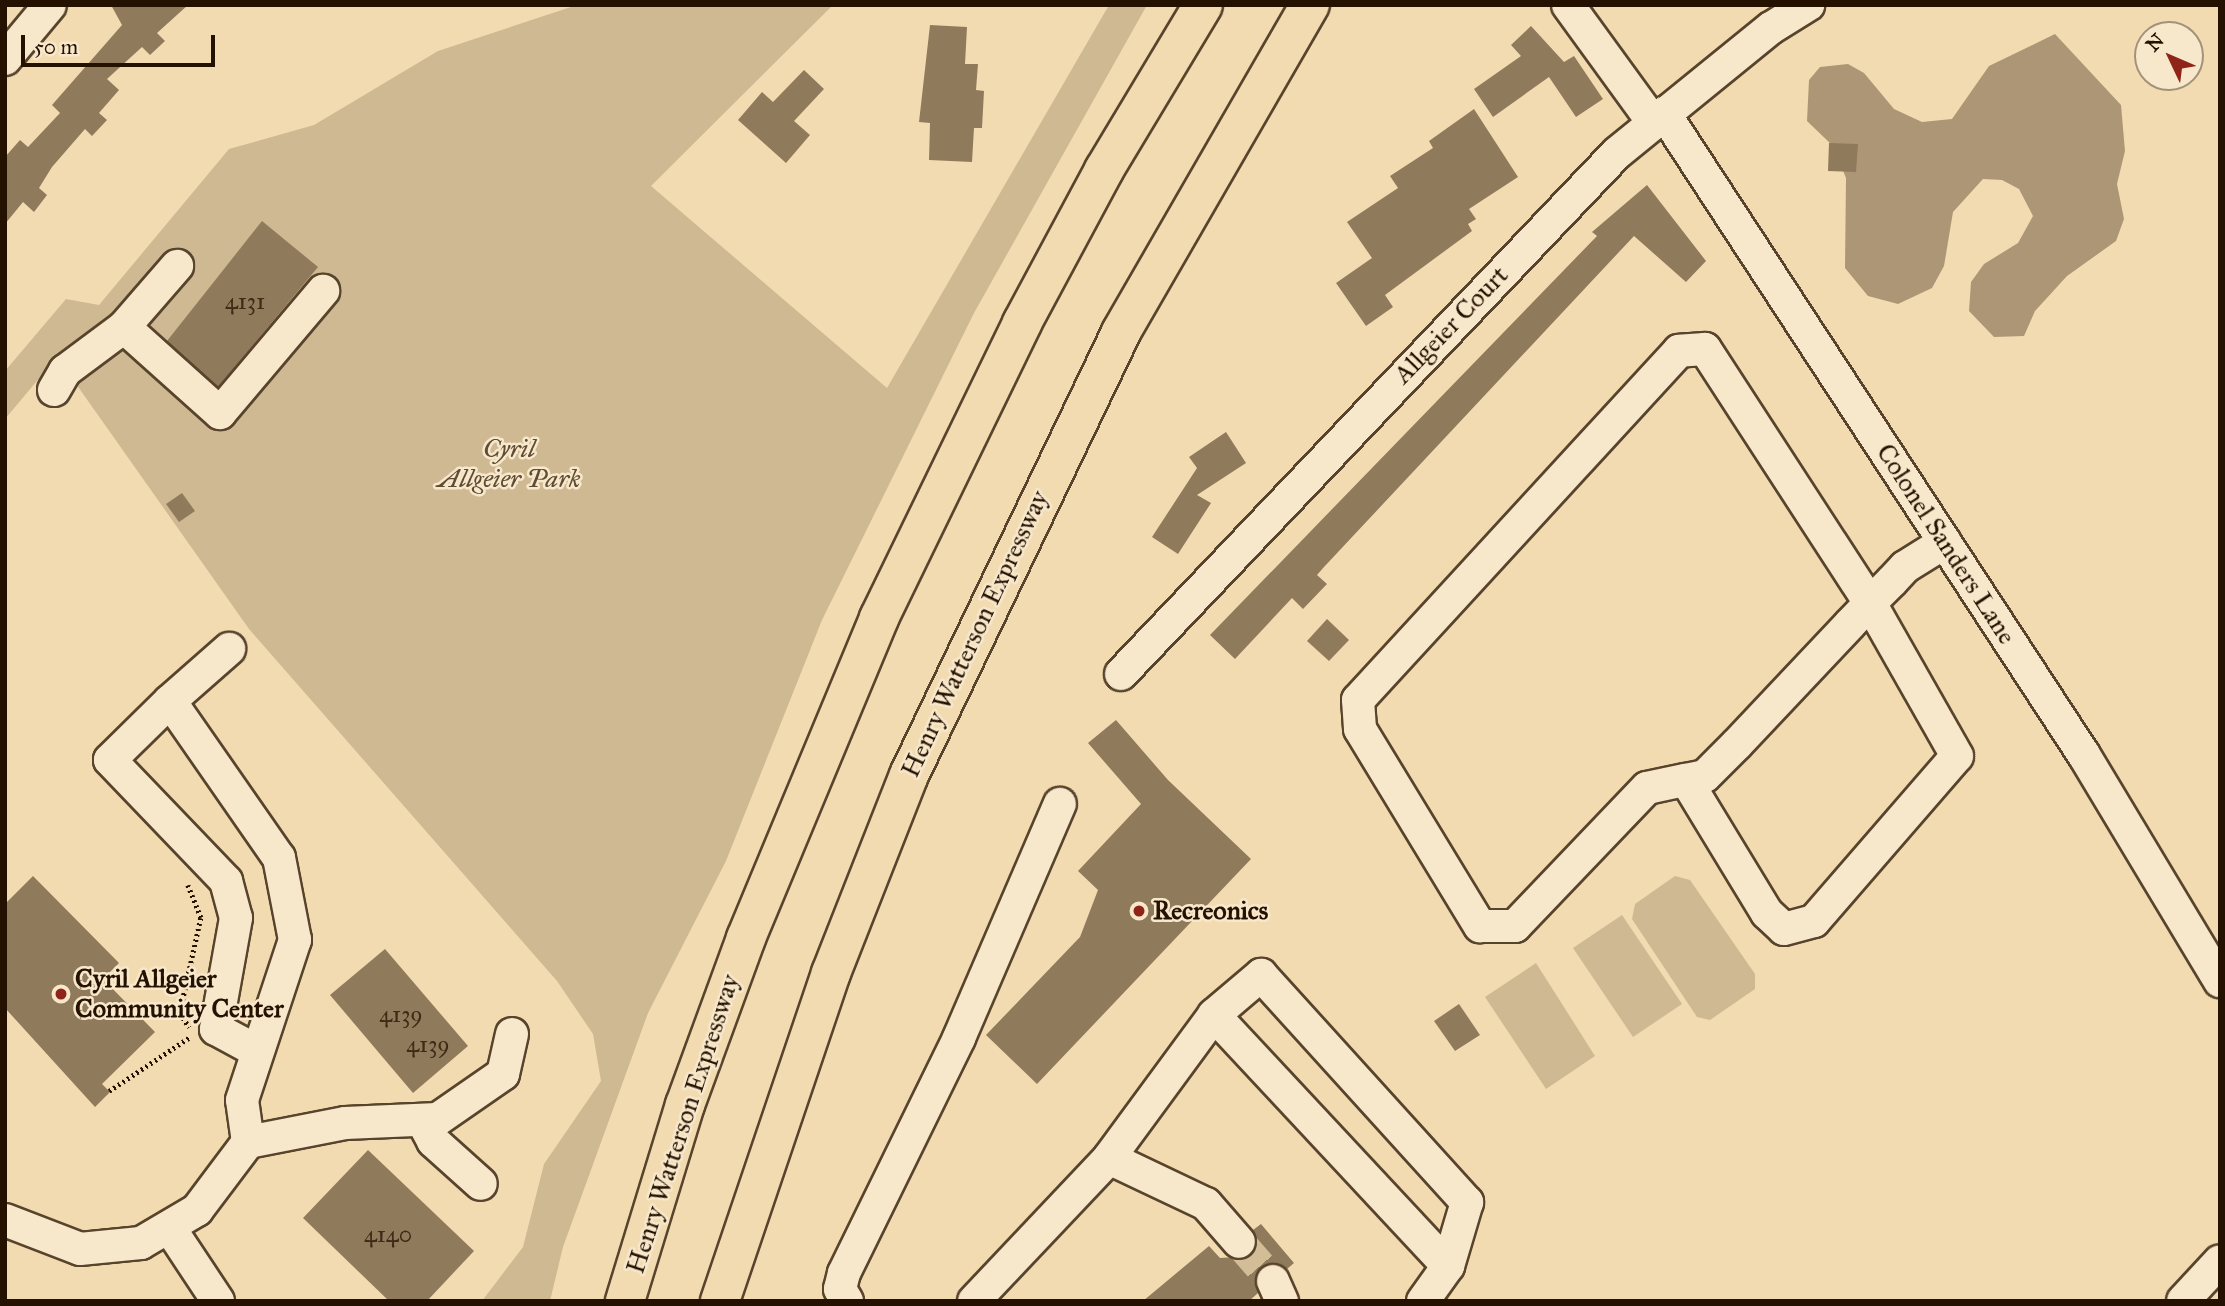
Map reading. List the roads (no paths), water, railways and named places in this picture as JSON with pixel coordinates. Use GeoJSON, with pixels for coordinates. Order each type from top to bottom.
{"type":"FeatureCollection","features":[{"type":"Feature","properties":{"kind":"highway","name":"Henry Watterson Expressway"},"geometry":{"type":"LineString","coordinates":[[625,1301],[685,1105],[746,938],[879,618],[1022,323],[1104,170],[1203,5]]}},
{"type":"Feature","properties":{"kind":"highway","name":"Henry Watterson Expressway"},"geometry":{"type":"LineString","coordinates":[[720,1301],[831,973],[909,775],[1115,343],[1310,5]]}},
{"type":"Feature","properties":{"kind":"street"},"geometry":{"type":"LineString","coordinates":[[5,59],[50,5]]}},
{"type":"Feature","properties":{"kind":"street","name":"Colonel Sanders Lane"},"geometry":{"type":"LineString","coordinates":[[1568,5],[1659,118],[1945,542],[2084,755],[2220,981]]}},
{"type":"Feature","properties":{"kind":"street","name":"Allgeier Court"},"geometry":{"type":"LineString","coordinates":[[1121,674],[1616,153],[1771,28],[1808,5]]}},
{"type":"Feature","properties":{"kind":"street"},"geometry":{"type":"LineString","coordinates":[[54,390],[65,371],[124,327],[177,266]]}},
{"type":"Feature","properties":{"kind":"street"},"geometry":{"type":"LineString","coordinates":[[124,327],[220,414],[323,291]]}},
{"type":"Feature","properties":{"kind":"street"},"geometry":{"type":"LineString","coordinates":[[1686,780],[1767,913],[1784,929],[1814,921],[1957,756],[1870,603],[1705,349],[1679,351],[1358,700],[1360,729],[1480,926],[1515,926],[1647,788],[1705,776],[1870,603],[1905,567],[1945,542]]}},
{"type":"Feature","properties":{"kind":"street"},"geometry":{"type":"LineString","coordinates":[[229,649],[170,701],[110,760],[226,881],[236,918],[216,1029],[255,1050]]}},
{"type":"Feature","properties":{"kind":"street"},"geometry":{"type":"LineString","coordinates":[[5,1220],[80,1249],[141,1243],[171,1230],[218,1188],[248,1142],[242,1100],[255,1050],[295,940],[279,858],[170,701]]}},
{"type":"Feature","properties":{"kind":"street"},"geometry":{"type":"LineString","coordinates":[[847,1301],[841,1289],[845,1273],[959,1038],[1060,803]]}},
{"type":"Feature","properties":{"kind":"street"},"geometry":{"type":"LineString","coordinates":[[974,1301],[1109,1158],[1214,1016],[1261,975],[1467,1202],[1448,1266],[1423,1301]]}},
{"type":"Feature","properties":{"kind":"street"},"geometry":{"type":"LineString","coordinates":[[1214,1016],[1448,1266]]}},
{"type":"Feature","properties":{"kind":"street"},"geometry":{"type":"LineString","coordinates":[[248,1142],[298,1128],[438,1119],[463,1106],[503,1074],[512,1034]]}},
{"type":"Feature","properties":{"kind":"street"},"geometry":{"type":"LineString","coordinates":[[422,1120],[433,1141],[481,1184]]}},
{"type":"Feature","properties":{"kind":"street"},"geometry":{"type":"LineString","coordinates":[[1109,1158],[1206,1204],[1239,1242]]}},
{"type":"Feature","properties":{"kind":"street"},"geometry":{"type":"LineString","coordinates":[[171,1230],[218,1301]]}},
{"type":"Feature","properties":{"kind":"street"},"geometry":{"type":"LineString","coordinates":[[2183,1301],[2220,1261]]}},
{"type":"Feature","properties":{"kind":"tunnel"},"geometry":{"type":"LineString","coordinates":[[1239,1242],[1273,1281]]}},
{"type":"Feature","properties":{"kind":"place","name":"Recreonics"},"geometry":{"type":"Point","coordinates":[1139,911]}},
{"type":"Feature","properties":{"kind":"place","name":"Cyril Allgeier Community Center"},"geometry":{"type":"Point","coordinates":[61,994]}},
{"type":"Feature","properties":{"kind":"park label","name":"Cyril Allgeier Park"},"geometry":{"type":"Point","coordinates":[509,464]}}]}
